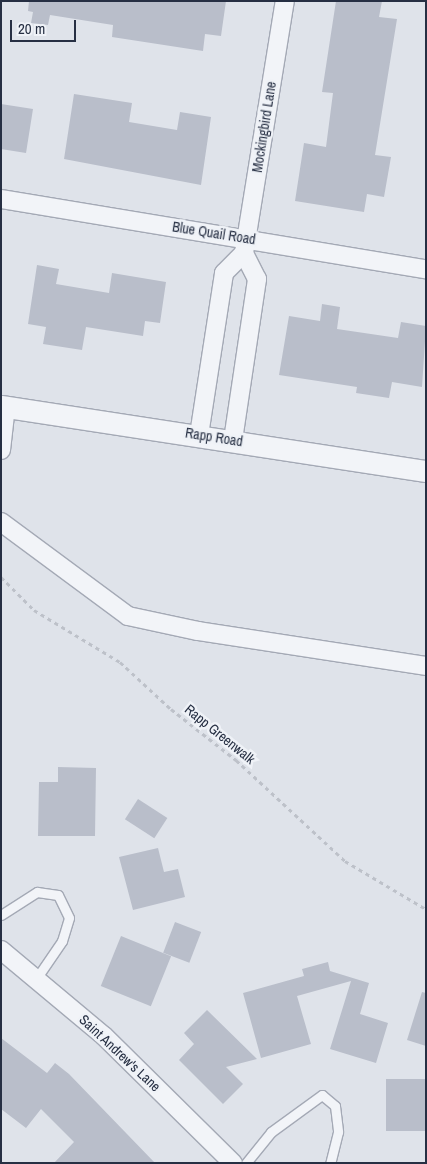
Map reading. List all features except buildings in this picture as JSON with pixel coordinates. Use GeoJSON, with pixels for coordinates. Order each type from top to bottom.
{"type":"FeatureCollection","features":[{"type":"Feature","properties":{"kind":"street","name":"Mockingbird Lane"},"geometry":{"type":"LineString","coordinates":[[245,245],[285,1]]}},
{"type":"Feature","properties":{"kind":"street","name":"Blue Quail Road"},"geometry":{"type":"LineString","coordinates":[[1,199],[245,245],[426,269]]}},
{"type":"Feature","properties":{"kind":"street"},"geometry":{"type":"LineString","coordinates":[[199,435],[224,273],[245,245]]}},
{"type":"Feature","properties":{"kind":"street"},"geometry":{"type":"LineString","coordinates":[[233,440],[257,279],[245,245]]}},
{"type":"Feature","properties":{"kind":"street"},"geometry":{"type":"LineString","coordinates":[[1,450],[4,406]]}},
{"type":"Feature","properties":{"kind":"street","name":"Rapp Road"},"geometry":{"type":"LineString","coordinates":[[4,406],[426,471]]}},
{"type":"Feature","properties":{"kind":"street"},"geometry":{"type":"LineString","coordinates":[[1,522],[128,616],[198,631],[426,666]]}},
{"type":"Feature","properties":{"kind":"street","name":"Saint Andrew's Lane"},"geometry":{"type":"LineString","coordinates":[[1,950],[104,1036],[233,1163]]}},
{"type":"Feature","properties":{"kind":"lane"},"geometry":{"type":"LineString","coordinates":[[1,915],[37,892],[58,895],[69,918],[62,940],[36,979]]}},
{"type":"Feature","properties":{"kind":"lane"},"geometry":{"type":"LineString","coordinates":[[246,1163],[270,1132],[322,1095],[335,1106],[338,1132],[330,1163]]}},
{"type":"Feature","properties":{"kind":"path","name":"Rapp Greenwalk"},"geometry":{"type":"LineString","coordinates":[[1,577],[34,610],[120,662],[171,709],[236,760],[346,861],[426,909]]}}]}
